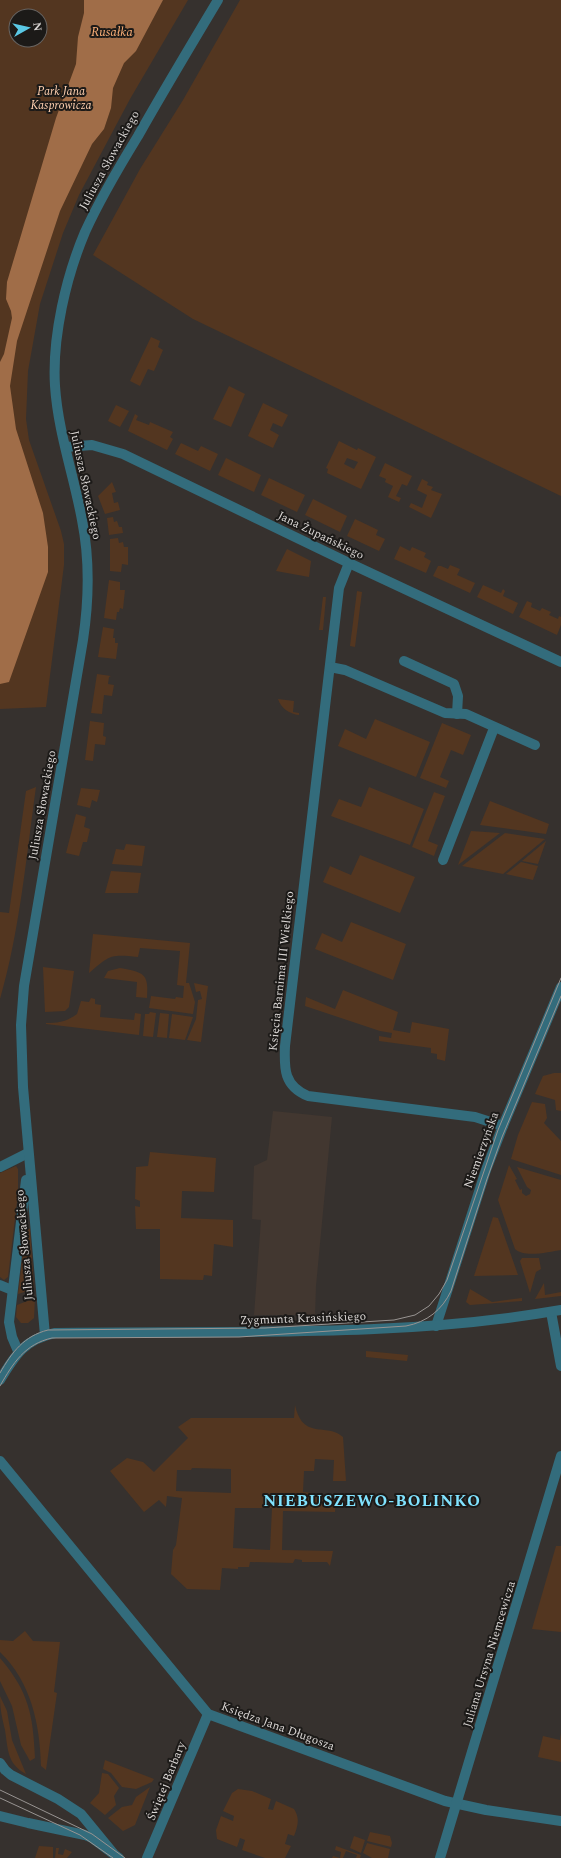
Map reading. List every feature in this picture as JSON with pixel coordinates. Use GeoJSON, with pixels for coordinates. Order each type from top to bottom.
{"type":"FeatureCollection","features":[{"type":"Feature","properties":{"kind":"street","name":"Juliusza Słowackiego"},"geometry":{"type":"LineString","coordinates":[[45,1335],[28,1153],[21,1048],[22,999],[82,646],[87,601],[88,567],[84,532],[57,400],[56,366],[62,310],[78,249],[100,203],[218,0]]}},
{"type":"Feature","properties":{"kind":"street","name":"Jana Żupańskiego"},"geometry":{"type":"LineString","coordinates":[[66,447],[92,445],[123,454],[349,563],[561,662]]}},
{"type":"Feature","properties":{"kind":"street","name":"Księcia Barnima III Wielkiego"},"geometry":{"type":"LineString","coordinates":[[349,563],[339,588],[285,1046],[285,1064],[288,1079],[296,1090],[308,1096],[474,1117],[503,1126]]}},
{"type":"Feature","properties":{"kind":"street"},"geometry":{"type":"LineString","coordinates":[[404,661],[454,684],[458,696],[456,714]]}},
{"type":"Feature","properties":{"kind":"street"},"geometry":{"type":"LineString","coordinates":[[330,667],[345,670],[445,713],[466,714],[494,728],[535,745]]}},
{"type":"Feature","properties":{"kind":"street"},"geometry":{"type":"LineString","coordinates":[[443,860],[494,728]]}},
{"type":"Feature","properties":{"kind":"street","name":"Niemierzyńska"},"geometry":{"type":"LineString","coordinates":[[436,1326],[482,1182],[503,1126],[561,987]]}},
{"type":"Feature","properties":{"kind":"street","name":"Juliusza Słowackiego"},"geometry":{"type":"LineString","coordinates":[[18,1351],[12,1337],[10,1326],[12,1290],[28,1153]]}},
{"type":"Feature","properties":{"kind":"street"},"geometry":{"type":"LineString","coordinates":[[0,1167],[28,1153]]}},
{"type":"Feature","properties":{"kind":"street","name":"Juliusza Słowackiego"},"geometry":{"type":"LineString","coordinates":[[0,1284],[12,1290]]}},
{"type":"Feature","properties":{"kind":"street"},"geometry":{"type":"LineString","coordinates":[[556,1311],[561,1366]]}},
{"type":"Feature","properties":{"kind":"street","name":"Zygmunta Krasińskiego"},"geometry":{"type":"LineString","coordinates":[[45,1335],[71,1333],[274,1332],[436,1326],[508,1319],[556,1311]]}},
{"type":"Feature","properties":{"kind":"street"},"geometry":{"type":"LineString","coordinates":[[0,1380],[18,1351],[30,1342],[45,1335]]}},
{"type":"Feature","properties":{"kind":"street","name":"Juliana Ursyna Niemcewicza"},"geometry":{"type":"LineString","coordinates":[[440,1858],[561,1456]]}},
{"type":"Feature","properties":{"kind":"street","name":"Księdza Jana Długosza"},"geometry":{"type":"LineString","coordinates":[[0,1461],[208,1714],[457,1804],[486,1810],[561,1821]]}},
{"type":"Feature","properties":{"kind":"street","name":"Świętej Barbary"},"geometry":{"type":"LineString","coordinates":[[147,1858],[208,1714]]}},
{"type":"Feature","properties":{"kind":"street"},"geometry":{"type":"LineString","coordinates":[[0,1763],[4,1770],[11,1775],[58,1799],[81,1814],[116,1856]]}},
{"type":"Feature","properties":{"kind":"street"},"geometry":{"type":"LineString","coordinates":[[0,1816],[81,1833],[92,1838],[116,1856]]}},
{"type":"Feature","properties":{"kind":"shaded area"},"geometry":{"type":"Polygon","coordinates":[[[273,1111],[332,1117],[316,1286],[315,1317],[313,1315],[254,1315],[261,1220],[252,1219],[254,1166],[267,1160],[273,1111]]]}},
{"type":"Feature","properties":{"kind":"green space","name":"Park Jana Kasprowicza"},"geometry":{"type":"Polygon","coordinates":[[[0,0],[188,0],[130,99],[79,195],[63,233],[40,304],[28,371],[26,419],[29,440],[61,531],[64,544],[64,565],[46,707],[0,709],[0,0]]]}},
{"type":"Feature","properties":{"kind":"green space"},"geometry":{"type":"Polygon","coordinates":[[[240,0],[561,0],[561,496],[193,319],[93,255],[140,169],[183,100],[240,0]]]}},
{"type":"Feature","properties":{"kind":"green space"},"geometry":{"type":"Polygon","coordinates":[[[151,337],[160,341],[158,347],[163,350],[154,371],[148,369],[140,386],[130,381],[151,337]]]}},
{"type":"Feature","properties":{"kind":"green space"},"geometry":{"type":"Polygon","coordinates":[[[229,386],[245,394],[231,427],[213,419],[229,386]]]}},
{"type":"Feature","properties":{"kind":"green space"},"geometry":{"type":"Polygon","coordinates":[[[263,403],[288,415],[282,427],[273,423],[270,430],[279,435],[273,448],[248,436],[263,403]]]}},
{"type":"Feature","properties":{"kind":"green space"},"geometry":{"type":"Polygon","coordinates":[[[116,405],[129,411],[120,427],[108,421],[116,405]]]}},
{"type":"Feature","properties":{"kind":"green space"},"geometry":{"type":"Polygon","coordinates":[[[135,414],[138,416],[136,420],[149,425],[150,422],[173,432],[170,437],[173,439],[167,450],[128,431],[135,414]]]}},
{"type":"Feature","properties":{"kind":"green space"},"geometry":{"type":"Polygon","coordinates":[[[339,441],[376,457],[361,489],[327,473],[328,469],[326,468],[339,441]],[[347,458],[344,464],[354,469],[358,462],[347,458]]]}},
{"type":"Feature","properties":{"kind":"green space"},"geometry":{"type":"Polygon","coordinates":[[[181,443],[198,451],[201,446],[218,454],[210,471],[175,454],[181,443]]]}},
{"type":"Feature","properties":{"kind":"green space"},"geometry":{"type":"Polygon","coordinates":[[[226,458],[261,475],[254,492],[218,475],[226,458]]]}},
{"type":"Feature","properties":{"kind":"green space"},"geometry":{"type":"Polygon","coordinates":[[[385,463],[412,476],[407,486],[402,484],[396,496],[401,498],[399,502],[388,497],[393,486],[385,482],[386,479],[379,476],[385,463]]]}},
{"type":"Feature","properties":{"kind":"green space"},"geometry":{"type":"Polygon","coordinates":[[[269,478],[305,495],[297,512],[261,495],[269,478]]]}},
{"type":"Feature","properties":{"kind":"green space"},"geometry":{"type":"Polygon","coordinates":[[[422,479],[428,482],[427,485],[433,487],[431,490],[442,494],[431,518],[409,507],[411,503],[422,508],[427,495],[417,490],[422,479]]]}},
{"type":"Feature","properties":{"kind":"green space"},"geometry":{"type":"Polygon","coordinates":[[[112,482],[116,492],[112,493],[114,503],[118,502],[120,510],[105,514],[98,496],[112,482]]]}},
{"type":"Feature","properties":{"kind":"green space"},"geometry":{"type":"Polygon","coordinates":[[[313,499],[347,516],[340,532],[305,515],[313,499]]]}},
{"type":"Feature","properties":{"kind":"green space"},"geometry":{"type":"Polygon","coordinates":[[[113,517],[114,522],[117,521],[119,527],[122,527],[123,533],[109,535],[107,518],[113,517]]]}},
{"type":"Feature","properties":{"kind":"green space"},"geometry":{"type":"Polygon","coordinates":[[[355,519],[378,530],[376,535],[385,539],[379,551],[347,536],[355,519]]]}},
{"type":"Feature","properties":{"kind":"green space"},"geometry":{"type":"Polygon","coordinates":[[[118,538],[119,543],[123,542],[124,547],[128,547],[128,565],[122,564],[121,572],[110,571],[110,539],[118,538]]]}},
{"type":"Feature","properties":{"kind":"green space"},"geometry":{"type":"Polygon","coordinates":[[[400,546],[410,551],[412,547],[426,553],[424,557],[431,561],[426,573],[394,559],[400,546]]]}},
{"type":"Feature","properties":{"kind":"green space"},"geometry":{"type":"Polygon","coordinates":[[[287,549],[311,561],[309,577],[276,571],[287,549]]]}},
{"type":"Feature","properties":{"kind":"green space"},"geometry":{"type":"Polygon","coordinates":[[[450,565],[460,569],[457,575],[475,583],[470,593],[433,576],[438,566],[448,569],[450,565]]]}},
{"type":"Feature","properties":{"kind":"green space"},"geometry":{"type":"Polygon","coordinates":[[[109,580],[120,582],[120,590],[125,590],[123,609],[120,608],[119,612],[117,612],[116,620],[104,618],[109,580]]]}},
{"type":"Feature","properties":{"kind":"green space"},"geometry":{"type":"Polygon","coordinates":[[[483,585],[501,593],[503,589],[505,591],[503,596],[518,603],[513,614],[477,597],[483,585]]]}},
{"type":"Feature","properties":{"kind":"green space"},"geometry":{"type":"Polygon","coordinates":[[[357,591],[362,592],[355,647],[350,646],[357,591]]]}},
{"type":"Feature","properties":{"kind":"green space"},"geometry":{"type":"Polygon","coordinates":[[[323,597],[326,597],[323,630],[319,630],[323,597]]]}},
{"type":"Feature","properties":{"kind":"green space"},"geometry":{"type":"Polygon","coordinates":[[[527,601],[532,603],[531,607],[540,611],[542,608],[551,612],[549,615],[558,619],[559,616],[561,617],[561,625],[557,635],[519,617],[527,601]]]}},
{"type":"Feature","properties":{"kind":"green space"},"geometry":{"type":"Polygon","coordinates":[[[103,627],[114,629],[113,638],[115,638],[115,643],[118,643],[116,659],[98,657],[103,627]]]}},
{"type":"Feature","properties":{"kind":"green space"},"geometry":{"type":"Polygon","coordinates":[[[97,674],[111,676],[109,677],[108,684],[114,685],[112,696],[104,695],[102,714],[91,713],[97,674]]]}},
{"type":"Feature","properties":{"kind":"green space"},"geometry":{"type":"Polygon","coordinates":[[[278,699],[294,701],[293,712],[299,713],[299,715],[286,710],[278,699]]]}},
{"type":"Feature","properties":{"kind":"green space"},"geometry":{"type":"Polygon","coordinates":[[[375,719],[430,742],[416,777],[338,746],[345,729],[366,739],[375,719]]]}},
{"type":"Feature","properties":{"kind":"green space"},"geometry":{"type":"Polygon","coordinates":[[[90,721],[104,723],[103,736],[106,737],[105,745],[95,744],[93,761],[85,760],[90,721]]]}},
{"type":"Feature","properties":{"kind":"green space"},"geometry":{"type":"Polygon","coordinates":[[[442,723],[471,735],[463,755],[451,750],[440,777],[449,781],[446,788],[420,778],[442,723]]]}},
{"type":"Feature","properties":{"kind":"green space"},"geometry":{"type":"Polygon","coordinates":[[[36,787],[18,920],[0,999],[0,912],[9,913],[26,791],[36,787]]]}},
{"type":"Feature","properties":{"kind":"green space"},"geometry":{"type":"Polygon","coordinates":[[[369,787],[424,809],[410,845],[331,816],[339,799],[361,807],[369,787]]]}},
{"type":"Feature","properties":{"kind":"green space"},"geometry":{"type":"Polygon","coordinates":[[[81,788],[100,790],[97,802],[92,800],[90,808],[77,805],[81,788]]]}},
{"type":"Feature","properties":{"kind":"green space"},"geometry":{"type":"Polygon","coordinates":[[[434,792],[445,796],[428,841],[438,845],[434,856],[412,847],[434,792]]]}},
{"type":"Feature","properties":{"kind":"green space"},"geometry":{"type":"Polygon","coordinates":[[[490,801],[549,824],[546,834],[480,825],[490,801]]]}},
{"type":"Feature","properties":{"kind":"green space"},"geometry":{"type":"Polygon","coordinates":[[[76,814],[86,817],[84,827],[90,829],[87,842],[83,842],[79,856],[66,853],[76,814]]]}},
{"type":"Feature","properties":{"kind":"green space"},"geometry":{"type":"Polygon","coordinates":[[[471,831],[500,833],[458,865],[471,831]]]}},
{"type":"Feature","properties":{"kind":"green space"},"geometry":{"type":"Polygon","coordinates":[[[505,833],[545,839],[503,874],[462,866],[505,833]]]}},
{"type":"Feature","properties":{"kind":"green space"},"geometry":{"type":"Polygon","coordinates":[[[546,841],[538,864],[522,861],[546,841]]]}},
{"type":"Feature","properties":{"kind":"green space"},"geometry":{"type":"Polygon","coordinates":[[[126,844],[145,846],[142,866],[112,864],[116,849],[124,850],[126,844]]]}},
{"type":"Feature","properties":{"kind":"green space"},"geometry":{"type":"Polygon","coordinates":[[[360,855],[415,877],[400,913],[323,882],[330,866],[351,875],[360,855]]]}},
{"type":"Feature","properties":{"kind":"green space"},"geometry":{"type":"Polygon","coordinates":[[[521,862],[538,866],[533,880],[506,874],[521,862]]]}},
{"type":"Feature","properties":{"kind":"green space"},"geometry":{"type":"Polygon","coordinates":[[[111,871],[141,873],[138,893],[105,893],[111,871]]]}},
{"type":"Feature","properties":{"kind":"green space"},"geometry":{"type":"Polygon","coordinates":[[[351,922],[406,944],[393,980],[315,949],[322,933],[342,942],[351,922]]]}},
{"type":"Feature","properties":{"kind":"green space"},"geometry":{"type":"Polygon","coordinates":[[[93,934],[190,943],[186,983],[189,983],[195,1002],[193,1014],[149,1008],[151,996],[175,999],[176,997],[183,998],[184,986],[177,985],[180,951],[140,948],[138,957],[111,957],[106,959],[89,973],[93,934]]]}},
{"type":"Feature","properties":{"kind":"green space"},"geometry":{"type":"Polygon","coordinates":[[[43,967],[74,971],[69,1007],[65,1011],[45,1012],[43,967]]]}},
{"type":"Feature","properties":{"kind":"green space"},"geometry":{"type":"Polygon","coordinates":[[[120,968],[140,973],[146,979],[147,998],[136,997],[137,982],[104,978],[108,971],[120,968]]]}},
{"type":"Feature","properties":{"kind":"green space"},"geometry":{"type":"Polygon","coordinates":[[[194,983],[208,986],[201,1042],[187,1040],[196,1019],[198,1000],[202,999],[200,991],[196,992],[194,983]]]}},
{"type":"Feature","properties":{"kind":"green space"},"geometry":{"type":"Polygon","coordinates":[[[343,990],[398,1012],[393,1030],[410,1033],[412,1022],[449,1029],[445,1061],[437,1059],[437,1054],[431,1053],[431,1048],[379,1041],[379,1036],[391,1038],[392,1033],[380,1031],[305,1006],[306,997],[335,1009],[343,990]]]}},
{"type":"Feature","properties":{"kind":"green space"},"geometry":{"type":"Polygon","coordinates":[[[91,998],[95,999],[95,1004],[101,1005],[100,1017],[134,1020],[135,1013],[141,1014],[139,1035],[46,1024],[62,1022],[73,1017],[77,1014],[81,1001],[89,1002],[91,998]]]}},
{"type":"Feature","properties":{"kind":"green space"},"geometry":{"type":"Polygon","coordinates":[[[150,1012],[156,1013],[153,1037],[143,1036],[145,1014],[149,1014],[150,1012]]]}},
{"type":"Feature","properties":{"kind":"green space"},"geometry":{"type":"Polygon","coordinates":[[[160,1013],[169,1014],[167,1038],[157,1037],[160,1013]]]}},
{"type":"Feature","properties":{"kind":"green space"},"geometry":{"type":"Polygon","coordinates":[[[172,1014],[193,1017],[185,1040],[169,1038],[172,1014]]]}},
{"type":"Feature","properties":{"kind":"green space"},"geometry":{"type":"Polygon","coordinates":[[[561,1073],[561,1111],[556,1110],[555,1100],[535,1094],[543,1076],[561,1073]]]}},
{"type":"Feature","properties":{"kind":"green space"},"geometry":{"type":"Polygon","coordinates":[[[532,1102],[545,1104],[547,1118],[544,1123],[561,1141],[561,1175],[511,1159],[518,1135],[532,1102]]]}},
{"type":"Feature","properties":{"kind":"green space"},"geometry":{"type":"Polygon","coordinates":[[[150,1152],[216,1158],[214,1192],[182,1191],[181,1218],[233,1220],[233,1247],[214,1244],[212,1276],[204,1275],[203,1280],[160,1279],[160,1229],[136,1229],[135,1206],[140,1207],[140,1201],[135,1199],[136,1167],[148,1166],[150,1152]]]}},
{"type":"Feature","properties":{"kind":"green space"},"geometry":{"type":"Polygon","coordinates":[[[509,1165],[517,1179],[515,1180],[520,1190],[522,1189],[522,1193],[526,1196],[530,1194],[531,1190],[527,1187],[517,1167],[561,1180],[561,1250],[530,1254],[519,1252],[515,1249],[498,1200],[509,1165]]]}},
{"type":"Feature","properties":{"kind":"green space"},"geometry":{"type":"Polygon","coordinates":[[[16,1166],[18,1169],[18,1193],[8,1277],[4,1280],[0,1277],[0,1173],[16,1166]]]}},
{"type":"Feature","properties":{"kind":"green space"},"geometry":{"type":"Polygon","coordinates":[[[493,1217],[498,1218],[518,1275],[474,1276],[493,1217]]]}},
{"type":"Feature","properties":{"kind":"green space"},"geometry":{"type":"Polygon","coordinates":[[[26,1228],[30,1229],[34,1289],[18,1294],[26,1228]]]}},
{"type":"Feature","properties":{"kind":"green space"},"geometry":{"type":"Polygon","coordinates":[[[522,1258],[539,1258],[541,1269],[536,1272],[530,1293],[520,1261],[522,1258]]]}},
{"type":"Feature","properties":{"kind":"green space"},"geometry":{"type":"Polygon","coordinates":[[[544,1283],[545,1295],[561,1292],[561,1296],[535,1299],[544,1283]]]}},
{"type":"Feature","properties":{"kind":"green space"},"geometry":{"type":"Polygon","coordinates":[[[470,1289],[492,1302],[522,1298],[522,1301],[470,1305],[466,1302],[470,1289]]]}},
{"type":"Feature","properties":{"kind":"green space"},"geometry":{"type":"Polygon","coordinates":[[[35,1298],[34,1318],[28,1323],[21,1323],[16,1317],[17,1305],[35,1298]]]}},
{"type":"Feature","properties":{"kind":"green space"},"geometry":{"type":"Polygon","coordinates":[[[366,1351],[408,1355],[407,1361],[366,1357],[366,1351]]]}},
{"type":"Feature","properties":{"kind":"green space"},"geometry":{"type":"Polygon","coordinates":[[[295,1405],[303,1423],[309,1427],[336,1433],[343,1437],[346,1481],[333,1481],[334,1460],[315,1459],[314,1471],[304,1471],[303,1492],[313,1493],[313,1495],[336,1496],[335,1512],[283,1511],[282,1550],[333,1551],[330,1566],[327,1562],[302,1562],[302,1560],[295,1559],[293,1563],[250,1562],[249,1567],[238,1567],[238,1569],[222,1568],[220,1590],[187,1589],[171,1574],[173,1550],[176,1545],[182,1498],[167,1496],[166,1507],[159,1500],[144,1512],[110,1471],[127,1458],[143,1462],[154,1472],[188,1438],[178,1427],[191,1418],[294,1418],[295,1405]],[[192,1468],[191,1470],[177,1470],[176,1491],[231,1493],[231,1469],[192,1468]],[[235,1508],[233,1548],[270,1550],[272,1508],[235,1508]]]}},
{"type":"Feature","properties":{"kind":"green space"},"geometry":{"type":"Polygon","coordinates":[[[556,1546],[561,1546],[561,1632],[532,1629],[556,1546]]]}},
{"type":"Feature","properties":{"kind":"green space"},"geometry":{"type":"Polygon","coordinates":[[[25,1631],[33,1641],[60,1642],[54,1692],[57,1693],[46,1770],[41,1766],[39,1735],[32,1704],[11,1664],[0,1652],[0,1640],[13,1641],[25,1631]]]}},
{"type":"Feature","properties":{"kind":"green space"},"geometry":{"type":"Polygon","coordinates":[[[0,1658],[10,1670],[28,1705],[33,1729],[35,1758],[30,1761],[21,1745],[12,1706],[0,1681],[0,1658]]]}},
{"type":"Feature","properties":{"kind":"green space"},"geometry":{"type":"Polygon","coordinates":[[[0,1696],[7,1711],[12,1740],[26,1774],[15,1766],[8,1750],[1,1713],[0,1696]]]}},
{"type":"Feature","properties":{"kind":"green space"},"geometry":{"type":"Polygon","coordinates":[[[561,1733],[561,1762],[538,1757],[543,1736],[560,1740],[561,1733]]]}},
{"type":"Feature","properties":{"kind":"green space"},"geometry":{"type":"Polygon","coordinates":[[[105,1760],[154,1779],[152,1782],[136,1789],[122,1787],[111,1773],[103,1769],[105,1760]]]}},
{"type":"Feature","properties":{"kind":"green space"},"geometry":{"type":"Polygon","coordinates":[[[102,1773],[108,1774],[119,1788],[114,1796],[116,1805],[105,1815],[90,1803],[99,1793],[102,1773]]]}},
{"type":"Feature","properties":{"kind":"green space"},"geometry":{"type":"Polygon","coordinates":[[[150,1787],[135,1825],[123,1831],[108,1818],[122,1807],[132,1805],[136,1797],[150,1787]]]}},
{"type":"Feature","properties":{"kind":"green space"},"geometry":{"type":"Polygon","coordinates":[[[238,1789],[252,1791],[271,1799],[268,1809],[273,1810],[276,1801],[294,1809],[298,1819],[297,1825],[294,1836],[288,1834],[285,1844],[291,1846],[285,1858],[265,1858],[242,1850],[245,1840],[240,1838],[237,1847],[217,1839],[216,1830],[221,1816],[233,1821],[234,1816],[223,1811],[232,1793],[238,1789]]]}},
{"type":"Feature","properties":{"kind":"green space"},"geometry":{"type":"Polygon","coordinates":[[[370,1832],[390,1836],[392,1843],[391,1847],[367,1841],[370,1832]]]}},
{"type":"Feature","properties":{"kind":"green space"},"geometry":{"type":"Polygon","coordinates":[[[354,1836],[365,1840],[361,1853],[350,1848],[354,1836]]]}},
{"type":"Feature","properties":{"kind":"green space"},"geometry":{"type":"Polygon","coordinates":[[[367,1843],[390,1849],[388,1858],[372,1858],[363,1853],[367,1843]]]}},
{"type":"Feature","properties":{"kind":"green space"},"geometry":{"type":"Polygon","coordinates":[[[39,1846],[53,1847],[53,1858],[35,1858],[39,1846]]]}},
{"type":"Feature","properties":{"kind":"green space"},"geometry":{"type":"Polygon","coordinates":[[[336,1846],[361,1855],[360,1858],[356,1858],[357,1855],[346,1851],[343,1858],[340,1858],[341,1852],[335,1850],[336,1846]]]}},
{"type":"Feature","properties":{"kind":"green space"},"geometry":{"type":"Polygon","coordinates":[[[56,1848],[59,1848],[58,1854],[63,1855],[65,1849],[72,1852],[67,1858],[55,1858],[56,1848]]]}},
{"type":"Feature","properties":{"kind":"water","name":"Rusałka"},"geometry":{"type":"Polygon","coordinates":[[[84,0],[163,0],[136,51],[124,63],[113,88],[111,108],[104,129],[92,144],[60,211],[17,341],[10,386],[16,429],[43,513],[48,547],[48,572],[9,682],[0,684],[0,362],[4,354],[12,318],[6,299],[7,282],[56,118],[76,64],[78,37],[84,13],[84,0]]]}},
{"type":"Feature","properties":{"kind":"tram line"},"geometry":{"type":"LineString","coordinates":[[0,1373],[9,1358],[25,1341],[32,1336],[48,1330],[265,1328],[394,1320],[415,1315],[429,1306],[439,1294],[447,1280],[498,1130],[561,978]]}},
{"type":"Feature","properties":{"kind":"tram line"},"geometry":{"type":"LineString","coordinates":[[0,1386],[15,1362],[27,1350],[34,1345],[52,1338],[239,1337],[406,1326],[421,1322],[433,1314],[443,1304],[451,1291],[502,1137],[561,996]]}},
{"type":"Feature","properties":{"kind":"tram line"},"geometry":{"type":"LineString","coordinates":[[0,1790],[92,1834],[125,1858]]}},
{"type":"Feature","properties":{"kind":"tram line"},"geometry":{"type":"LineString","coordinates":[[0,1798],[80,1835],[113,1858]]}},
{"type":"Feature","properties":{"kind":"district","name":"NIEBUSZEWO-BOLINKO"},"geometry":{"type":"Point","coordinates":[372,1500]}}]}
